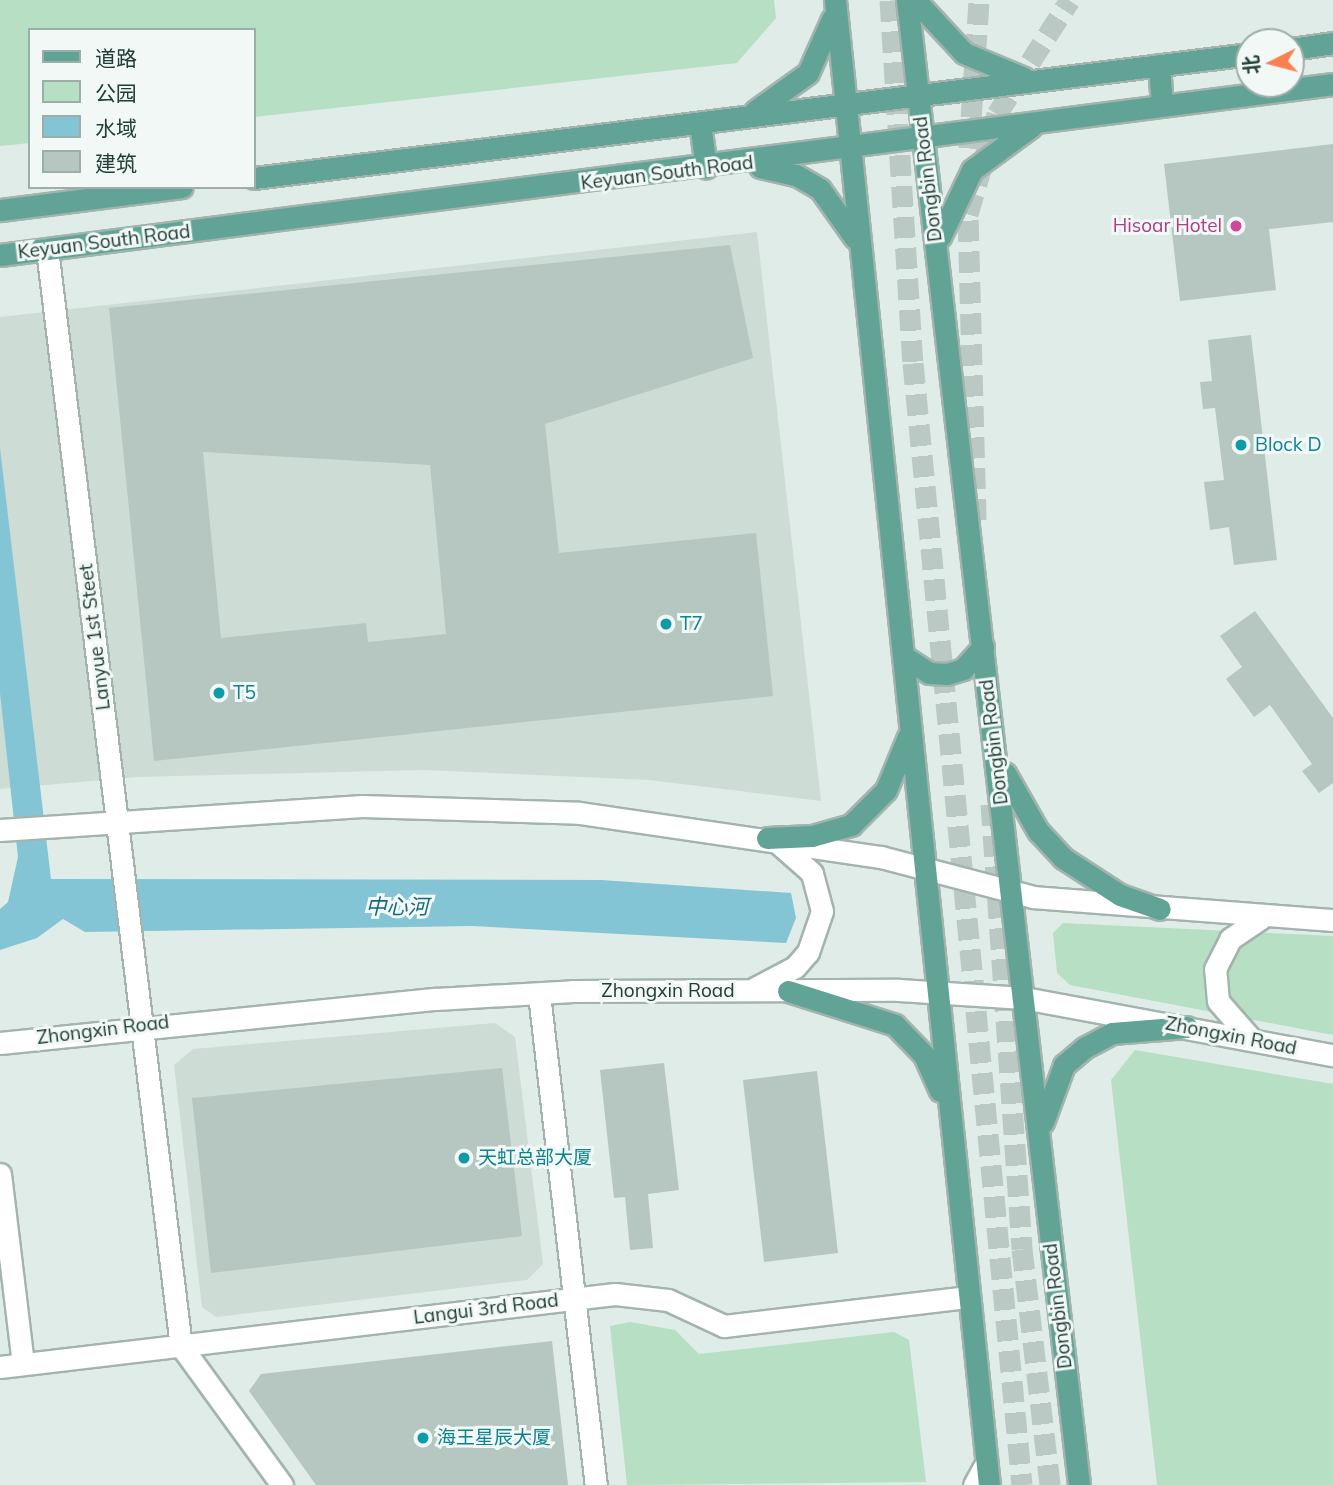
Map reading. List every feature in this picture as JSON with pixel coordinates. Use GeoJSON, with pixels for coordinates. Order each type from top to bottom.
{"type":"FeatureCollection","features":[{"type":"Feature","properties":{"kind":"main road"},"geometry":{"type":"LineString","coordinates":[[835,0],[925,868],[966,1297],[989,1485]]}},
{"type":"Feature","properties":{"kind":"main road"},"geometry":{"type":"LineString","coordinates":[[739,118],[808,74],[827,40],[835,0]]}},
{"type":"Feature","properties":{"kind":"main road","name":"Dongbin Road"},"geometry":{"type":"LineString","coordinates":[[907,0],[1079,1485]]}},
{"type":"Feature","properties":{"kind":"main road"},"geometry":{"type":"LineString","coordinates":[[915,0],[964,53],[1037,80]]}},
{"type":"Feature","properties":{"kind":"main road"},"geometry":{"type":"LineString","coordinates":[[1305,47],[1333,43]]}},
{"type":"Feature","properties":{"kind":"main road"},"geometry":{"type":"LineString","coordinates":[[256,178],[1235,56]]}},
{"type":"Feature","properties":{"kind":"main road"},"geometry":{"type":"LineString","coordinates":[[1159,65],[1163,105]]}},
{"type":"Feature","properties":{"kind":"main road","name":"Keyuan South Road"},"geometry":{"type":"LineString","coordinates":[[0,255],[741,164],[1041,120],[1333,84]]}},
{"type":"Feature","properties":{"kind":"main road"},"geometry":{"type":"LineString","coordinates":[[937,249],[947,212],[972,170],[1041,120]]}},
{"type":"Feature","properties":{"kind":"main road"},"geometry":{"type":"LineString","coordinates":[[700,122],[706,168]]}},
{"type":"Feature","properties":{"kind":"main road"},"geometry":{"type":"LineString","coordinates":[[741,164],[796,175],[820,189],[852,229],[861,257]]}},
{"type":"Feature","properties":{"kind":"main road"},"geometry":{"type":"LineString","coordinates":[[9,209],[166,189]]}},
{"type":"Feature","properties":{"kind":"main road","name":"Lanyue 1st Steet"},"geometry":{"type":"LineString","coordinates":[[47,249],[181,1346]]}},
{"type":"Feature","properties":{"kind":"main road"},"geometry":{"type":"LineString","coordinates":[[902,656],[929,673],[947,674],[963,669],[983,647]]}},
{"type":"Feature","properties":{"kind":"main road"},"geometry":{"type":"LineString","coordinates":[[767,838],[812,836],[851,825],[886,790],[910,729]]}},
{"type":"Feature","properties":{"kind":"main road"},"geometry":{"type":"LineString","coordinates":[[995,749],[1014,794],[1063,858],[1119,895],[1160,909]]}},
{"type":"Feature","properties":{"kind":"main road"},"geometry":{"type":"LineString","coordinates":[[0,830],[117,818],[413,807],[606,815],[767,838],[925,868],[1012,893],[1261,918],[1333,920]]}},
{"type":"Feature","properties":{"kind":"main road"},"geometry":{"type":"LineString","coordinates":[[747,991],[796,967],[818,932],[822,911],[812,873],[767,838]]}},
{"type":"Feature","properties":{"kind":"main road"},"geometry":{"type":"LineString","coordinates":[[1254,1040],[1227,1018],[1214,985],[1220,954],[1230,939],[1261,918]]}},
{"type":"Feature","properties":{"kind":"main road"},"geometry":{"type":"LineString","coordinates":[[788,991],[895,1025],[924,1055],[948,1115]]}},
{"type":"Feature","properties":{"kind":"main road","name":"Zhongxin Road"},"geometry":{"type":"LineString","coordinates":[[0,1043],[142,1025],[539,994],[937,992],[1024,998],[1333,1055]]}},
{"type":"Feature","properties":{"kind":"main road"},"geometry":{"type":"LineString","coordinates":[[539,994],[596,1485]]}},
{"type":"Feature","properties":{"kind":"main road"},"geometry":{"type":"LineString","coordinates":[[1039,1141],[1059,1077],[1084,1048],[1112,1033],[1187,1027]]}},
{"type":"Feature","properties":{"kind":"main road"},"geometry":{"type":"LineString","coordinates":[[0,1174],[23,1364]]}},
{"type":"Feature","properties":{"kind":"main road","name":"Langui 3rd Road"},"geometry":{"type":"LineString","coordinates":[[0,1367],[574,1298],[650,1296],[724,1326],[966,1297]]}},
{"type":"Feature","properties":{"kind":"main road"},"geometry":{"type":"LineString","coordinates":[[181,1346],[282,1485]]}},
{"type":"Feature","properties":{"kind":"main road"},"geometry":{"type":"LineString","coordinates":[[974,1485],[986,1463]]}},
{"type":"Feature","properties":{"kind":"shaded area"},"geometry":{"type":"Polygon","coordinates":[[[757,232],[821,801],[649,780],[423,770],[137,777],[0,789],[0,317],[757,232]]]}},
{"type":"Feature","properties":{"kind":"shaded area"},"geometry":{"type":"Polygon","coordinates":[[[495,1023],[515,1037],[543,1264],[527,1280],[216,1317],[202,1307],[174,1065],[193,1049],[495,1023]]]}},
{"type":"Feature","properties":{"kind":"green space"},"geometry":{"type":"Polygon","coordinates":[[[0,0],[774,0],[776,18],[737,63],[256,117],[256,28],[28,28],[28,143],[0,146],[0,0]]]}},
{"type":"Feature","properties":{"kind":"green space"},"geometry":{"type":"Polygon","coordinates":[[[1063,923],[1333,936],[1333,1035],[1070,985],[1057,973],[1053,933],[1063,923]]]}},
{"type":"Feature","properties":{"kind":"green space"},"geometry":{"type":"Polygon","coordinates":[[[1135,1050],[1333,1084],[1333,1485],[1157,1485],[1111,1080],[1135,1050]]]}},
{"type":"Feature","properties":{"kind":"green space"},"geometry":{"type":"Polygon","coordinates":[[[630,1322],[675,1330],[699,1354],[894,1332],[909,1340],[926,1482],[627,1485],[610,1326],[630,1322]]]}},
{"type":"Feature","properties":{"kind":"water","name":"中心河"},"geometry":{"type":"Polygon","coordinates":[[[0,448],[51,879],[601,880],[791,893],[796,918],[786,943],[472,926],[85,932],[63,919],[37,938],[0,950],[0,909],[8,902],[18,857],[0,693],[0,448]]]}},
{"type":"Feature","properties":{"kind":"building","name":"Hisoar Hotel"},"geometry":{"type":"Polygon","coordinates":[[[1333,144],[1333,222],[1269,229],[1276,290],[1180,301],[1164,164],[1333,144]]]}},
{"type":"Feature","properties":{"kind":"building"},"geometry":{"type":"Polygon","coordinates":[[[730,245],[753,358],[545,424],[559,553],[756,533],[773,696],[154,761],[109,308],[730,245]],[[203,452],[221,638],[366,623],[368,642],[446,634],[430,465],[203,452]]]}},
{"type":"Feature","properties":{"kind":"building","name":"Block D"},"geometry":{"type":"Polygon","coordinates":[[[1251,335],[1277,560],[1234,565],[1229,527],[1210,530],[1204,482],[1224,480],[1215,408],[1203,409],[1200,382],[1212,381],[1208,340],[1251,335]]]}},
{"type":"Feature","properties":{"kind":"building"},"geometry":{"type":"Polygon","coordinates":[[[1255,611],[1333,718],[1333,783],[1319,793],[1302,771],[1312,764],[1270,705],[1254,717],[1226,679],[1242,667],[1220,636],[1255,611]]]}},
{"type":"Feature","properties":{"kind":"building"},"geometry":{"type":"Polygon","coordinates":[[[664,1063],[679,1190],[648,1194],[653,1248],[630,1250],[625,1197],[614,1198],[600,1070],[664,1063]]]}},
{"type":"Feature","properties":{"kind":"building"},"geometry":{"type":"Polygon","coordinates":[[[502,1068],[522,1236],[211,1273],[192,1098],[502,1068]]]}},
{"type":"Feature","properties":{"kind":"building"},"geometry":{"type":"Polygon","coordinates":[[[817,1071],[838,1253],[764,1262],[743,1080],[817,1071]]]}},
{"type":"Feature","properties":{"kind":"building","name":"海王星辰大厦"},"geometry":{"type":"Polygon","coordinates":[[[552,1341],[568,1485],[316,1485],[249,1391],[261,1374],[552,1341]]]}},
{"type":"Feature","properties":{"kind":"tunnel"},"geometry":{"type":"LineString","coordinates":[[890,0],[913,363],[1022,1485]]}},
{"type":"Feature","properties":{"kind":"tunnel"},"geometry":{"type":"LineString","coordinates":[[969,148],[979,0]]}},
{"type":"Feature","properties":{"kind":"tunnel"},"geometry":{"type":"LineString","coordinates":[[976,520],[968,214],[997,114],[1070,0]]}},
{"type":"Feature","properties":{"kind":"tunnel"},"geometry":{"type":"LineString","coordinates":[[991,804],[1022,1249],[1050,1485]]}},
{"type":"Feature","properties":{"kind":"place","name":"Hisoar Hotel"},"geometry":{"type":"Point","coordinates":[1236,226]}},
{"type":"Feature","properties":{"kind":"place","name":"Block D"},"geometry":{"type":"Point","coordinates":[1241,445]}},
{"type":"Feature","properties":{"kind":"place","name":"T7"},"geometry":{"type":"Point","coordinates":[666,624]}},
{"type":"Feature","properties":{"kind":"place","name":"T5"},"geometry":{"type":"Point","coordinates":[219,693]}},
{"type":"Feature","properties":{"kind":"place","name":"天虹总部大厦"},"geometry":{"type":"Point","coordinates":[464,1158]}},
{"type":"Feature","properties":{"kind":"place","name":"海王星辰大厦"},"geometry":{"type":"Point","coordinates":[423,1438]}}]}
